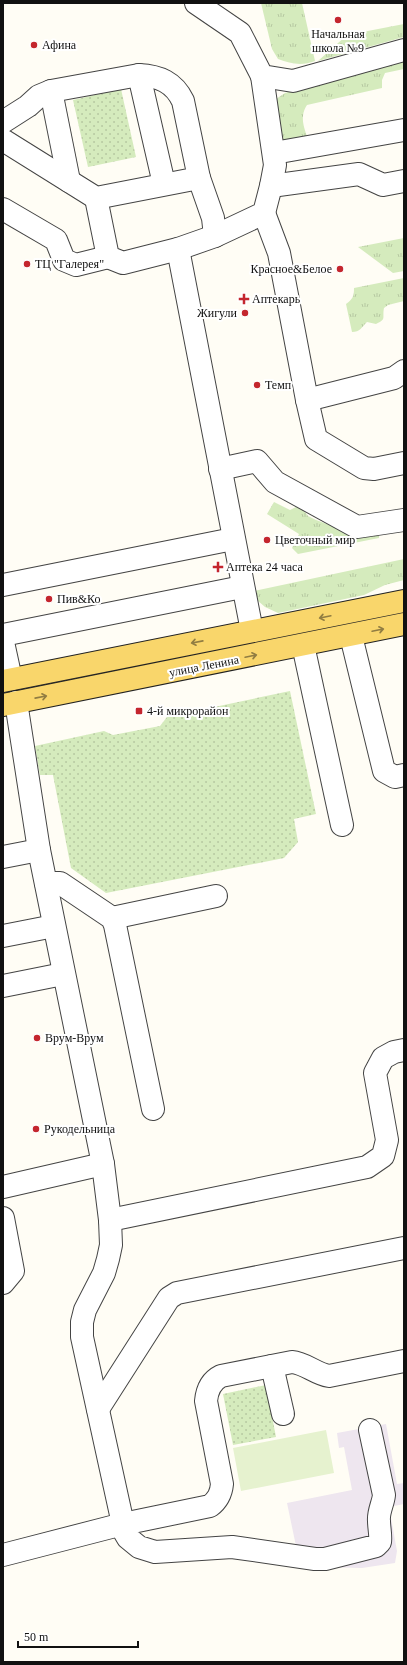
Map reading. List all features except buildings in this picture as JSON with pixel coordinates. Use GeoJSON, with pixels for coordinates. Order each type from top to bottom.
{"type":"FeatureCollection","features":[{"type":"Feature","properties":{"kind":"main road","name":"улица Ленина"},"geometry":{"type":"LineString","coordinates":[[7,680],[404,601]]}},
{"type":"Feature","properties":{"kind":"main road"},"geometry":{"type":"LineString","coordinates":[[299,623],[303,645]]}},
{"type":"Feature","properties":{"kind":"main road","name":"улица Ленина"},"geometry":{"type":"LineString","coordinates":[[9,704],[351,636],[404,624]]}},
{"type":"Feature","properties":{"kind":"lane"},"geometry":{"type":"LineString","coordinates":[[196,3],[240,33],[262,76],[275,165],[264,213],[279,253],[307,400],[316,439],[364,468],[374,470],[404,463]]}},
{"type":"Feature","properties":{"kind":"lane"},"geometry":{"type":"LineString","coordinates":[[262,76],[293,81],[404,50]]}},
{"type":"Feature","properties":{"kind":"lane"},"geometry":{"type":"LineString","coordinates":[[140,75],[164,184]]}},
{"type":"Feature","properties":{"kind":"lane"},"geometry":{"type":"LineString","coordinates":[[3,122],[28,106],[39,96],[51,91],[140,75],[153,76],[167,81],[179,92],[183,101],[199,178],[213,218],[215,236]]}},
{"type":"Feature","properties":{"kind":"lane"},"geometry":{"type":"LineString","coordinates":[[51,91],[69,182]]}},
{"type":"Feature","properties":{"kind":"lane"},"geometry":{"type":"LineString","coordinates":[[274,153],[404,130]]}},
{"type":"Feature","properties":{"kind":"lane"},"geometry":{"type":"LineString","coordinates":[[3,140],[96,198],[199,178]]}},
{"type":"Feature","properties":{"kind":"lane"},"geometry":{"type":"LineString","coordinates":[[271,186],[359,174],[383,185],[404,181]]}},
{"type":"Feature","properties":{"kind":"lane"},"geometry":{"type":"LineString","coordinates":[[96,198],[108,257]]}},
{"type":"Feature","properties":{"kind":"lane"},"geometry":{"type":"LineString","coordinates":[[3,209],[56,240],[64,260],[76,265],[108,257],[124,263],[178,249],[215,236],[264,213]]}},
{"type":"Feature","properties":{"kind":"lane"},"geometry":{"type":"LineString","coordinates":[[178,249],[242,587],[252,631]]}},
{"type":"Feature","properties":{"kind":"lane"},"geometry":{"type":"LineString","coordinates":[[307,400],[394,378],[404,371]]}},
{"type":"Feature","properties":{"kind":"lane"},"geometry":{"type":"LineString","coordinates":[[220,469],[257,461],[275,482],[357,527],[404,520]]}},
{"type":"Feature","properties":{"kind":"lane"},"geometry":{"type":"LineString","coordinates":[[3,585],[233,539]]}},
{"type":"Feature","properties":{"kind":"lane"},"geometry":{"type":"LineString","coordinates":[[3,635],[242,587]]}},
{"type":"Feature","properties":{"kind":"lane"},"geometry":{"type":"LineString","coordinates":[[351,636],[384,771],[394,777],[404,775]]}},
{"type":"Feature","properties":{"kind":"lane"},"geometry":{"type":"LineString","coordinates":[[3,642],[7,680]]}},
{"type":"Feature","properties":{"kind":"lane"},"geometry":{"type":"LineString","coordinates":[[303,645],[342,825]]}},
{"type":"Feature","properties":{"kind":"lane"},"geometry":{"type":"LineString","coordinates":[[9,704],[103,1164],[110,1220],[111,1245],[104,1273],[85,1310],[82,1322],[82,1336],[125,1533],[128,1538],[139,1547],[155,1552],[232,1547],[316,1560],[376,1546],[380,1542],[378,1522],[384,1495],[370,1430]]}},
{"type":"Feature","properties":{"kind":"lane"},"geometry":{"type":"LineString","coordinates":[[3,857],[39,850]]}},
{"type":"Feature","properties":{"kind":"lane"},"geometry":{"type":"LineString","coordinates":[[46,883],[60,883],[112,918],[115,925],[153,1109]]}},
{"type":"Feature","properties":{"kind":"lane"},"geometry":{"type":"LineString","coordinates":[[112,918],[216,896]]}},
{"type":"Feature","properties":{"kind":"lane"},"geometry":{"type":"LineString","coordinates":[[3,936],[54,926]]}},
{"type":"Feature","properties":{"kind":"lane"},"geometry":{"type":"LineString","coordinates":[[3,986],[63,974]]}},
{"type":"Feature","properties":{"kind":"lane"},"geometry":{"type":"LineString","coordinates":[[110,1220],[367,1167],[383,1156],[387,1140],[375,1073],[383,1058],[394,1052],[404,1050]]}},
{"type":"Feature","properties":{"kind":"lane"},"geometry":{"type":"LineString","coordinates":[[3,1187],[103,1164]]}},
{"type":"Feature","properties":{"kind":"lane"},"geometry":{"type":"LineString","coordinates":[[3,1218],[13,1271],[3,1283]]}},
{"type":"Feature","properties":{"kind":"lane"},"geometry":{"type":"LineString","coordinates":[[98,1409],[169,1298],[177,1293],[404,1248]]}},
{"type":"Feature","properties":{"kind":"lane"},"geometry":{"type":"LineString","coordinates":[[3,1555],[122,1524],[210,1506],[217,1501],[221,1492],[222,1484],[206,1401],[207,1393],[214,1380],[221,1376],[298,1362],[323,1375],[329,1376],[404,1361]]}},
{"type":"Feature","properties":{"kind":"lane"},"geometry":{"type":"LineString","coordinates":[[272,1366],[283,1414]]}},
{"type":"Feature","properties":{"kind":"shaded area"},"geometry":{"type":"Polygon","coordinates":[[[386,1424],[397,1484],[404,1483],[404,1504],[389,1507],[397,1551],[395,1563],[362,1568],[315,1567],[296,1546],[287,1503],[352,1490],[344,1447],[339,1448],[337,1433],[386,1424]]]}},
{"type":"Feature","properties":{"kind":"green space"},"geometry":{"type":"Polygon","coordinates":[[[261,3],[302,3],[315,61],[306,64],[296,64],[278,59],[272,49],[261,3]]]}},
{"type":"Feature","properties":{"kind":"green space"},"geometry":{"type":"Polygon","coordinates":[[[404,24],[404,37],[318,61],[347,35],[404,24]]]}},
{"type":"Feature","properties":{"kind":"green space"},"geometry":{"type":"Polygon","coordinates":[[[404,59],[404,69],[385,73],[382,80],[382,88],[307,105],[304,110],[303,120],[310,145],[277,144],[276,99],[285,93],[404,59]]]}},
{"type":"Feature","properties":{"kind":"green space"},"geometry":{"type":"Polygon","coordinates":[[[121,89],[136,157],[88,167],[73,100],[121,89]]]}},
{"type":"Feature","properties":{"kind":"green space"},"geometry":{"type":"Polygon","coordinates":[[[404,238],[404,271],[393,273],[358,247],[404,238]]]}},
{"type":"Feature","properties":{"kind":"green space"},"geometry":{"type":"Polygon","coordinates":[[[404,278],[404,301],[388,305],[384,308],[382,321],[376,324],[367,322],[359,330],[352,332],[346,304],[353,297],[354,288],[404,278]]]}},
{"type":"Feature","properties":{"kind":"green space"},"geometry":{"type":"Polygon","coordinates":[[[274,502],[290,510],[296,507],[302,508],[308,516],[349,532],[379,534],[379,538],[298,554],[292,548],[299,534],[267,514],[274,502]]]}},
{"type":"Feature","properties":{"kind":"green space"},"geometry":{"type":"Polygon","coordinates":[[[404,559],[404,580],[385,585],[364,595],[278,613],[265,607],[257,600],[254,591],[404,559]]]}},
{"type":"Feature","properties":{"kind":"green space"},"geometry":{"type":"Polygon","coordinates":[[[290,691],[316,814],[294,819],[298,842],[284,858],[106,893],[71,868],[53,775],[40,775],[35,746],[104,731],[113,735],[160,726],[167,717],[290,691]]]}},
{"type":"Feature","properties":{"kind":"green space"},"geometry":{"type":"Polygon","coordinates":[[[266,1385],[276,1437],[233,1445],[223,1394],[266,1385]]]}},
{"type":"Feature","properties":{"kind":"green space"},"geometry":{"type":"Polygon","coordinates":[[[326,1430],[334,1473],[241,1491],[233,1448],[326,1430]]]}},
{"type":"Feature","properties":{"kind":"place","name":"Начальная школа №9"},"geometry":{"type":"Point","coordinates":[338,20]}},
{"type":"Feature","properties":{"kind":"place","name":"Афина"},"geometry":{"type":"Point","coordinates":[34,45]}},
{"type":"Feature","properties":{"kind":"place","name":"ТЦ \"Галерея\""},"geometry":{"type":"Point","coordinates":[27,264]}},
{"type":"Feature","properties":{"kind":"place","name":"Красное&Белое"},"geometry":{"type":"Point","coordinates":[340,269]}},
{"type":"Feature","properties":{"kind":"place","name":"Аптекарь"},"geometry":{"type":"Point","coordinates":[244,299]}},
{"type":"Feature","properties":{"kind":"place","name":"Жигули"},"geometry":{"type":"Point","coordinates":[245,313]}},
{"type":"Feature","properties":{"kind":"place","name":"Темп"},"geometry":{"type":"Point","coordinates":[257,385]}},
{"type":"Feature","properties":{"kind":"place","name":"Цветочный мир"},"geometry":{"type":"Point","coordinates":[267,540]}},
{"type":"Feature","properties":{"kind":"place","name":"Аптека 24 часа"},"geometry":{"type":"Point","coordinates":[218,567]}},
{"type":"Feature","properties":{"kind":"place","name":"Пив&Ко"},"geometry":{"type":"Point","coordinates":[49,599]}},
{"type":"Feature","properties":{"kind":"place","name":"4-й микрорайон"},"geometry":{"type":"Point","coordinates":[139,711]}},
{"type":"Feature","properties":{"kind":"place","name":"Врум-Врум"},"geometry":{"type":"Point","coordinates":[37,1038]}},
{"type":"Feature","properties":{"kind":"place","name":"Рукодельница"},"geometry":{"type":"Point","coordinates":[36,1129]}}]}
